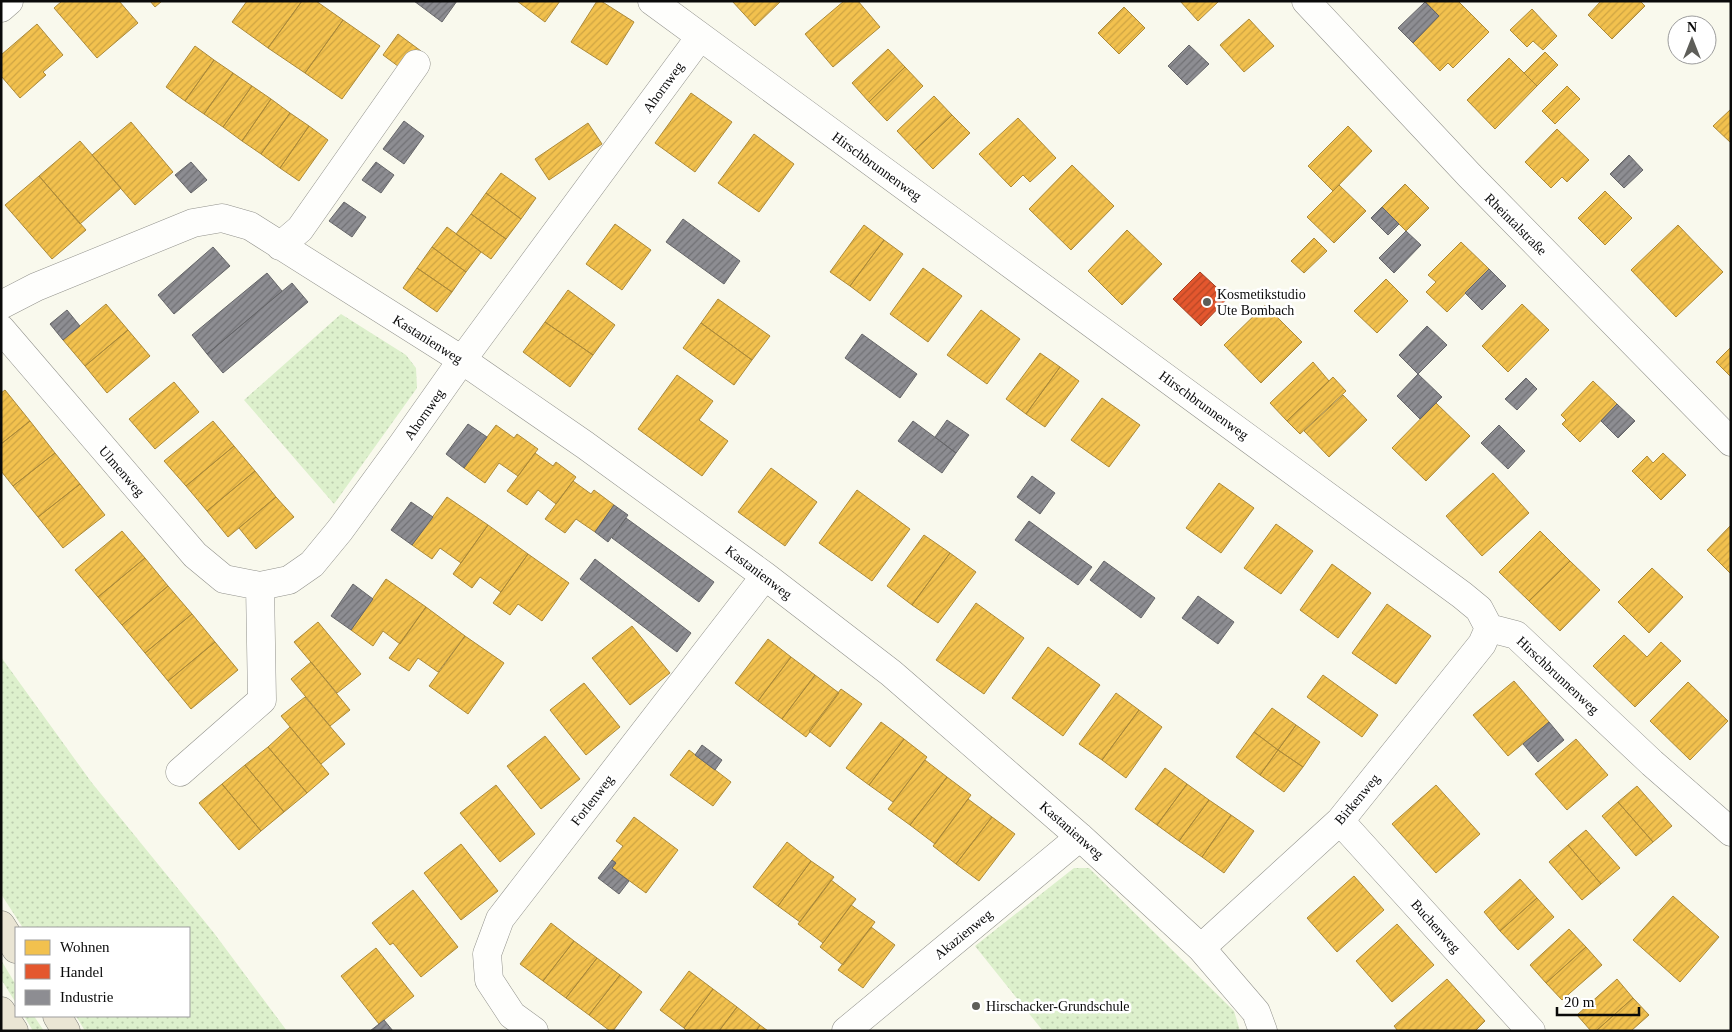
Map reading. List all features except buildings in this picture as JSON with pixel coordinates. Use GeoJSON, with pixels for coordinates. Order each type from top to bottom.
{"type":"FeatureCollection","features":[{"type":"Feature","properties":{"kind":"highway"},"geometry":{"type":"LineString","coordinates":[[1,924],[15,947]]}},
{"type":"Feature","properties":{"kind":"highway"},"geometry":{"type":"LineString","coordinates":[[1,1011],[14,1031]]}},
{"type":"Feature","properties":{"kind":"highway"},"geometry":{"type":"LineString","coordinates":[[58,1017],[66,1031]]}},
{"type":"Feature","properties":{"kind":"street"},"geometry":{"type":"LineString","coordinates":[[1,8],[9,1]]}},
{"type":"Feature","properties":{"kind":"street","name":"Rheintalstraße"},"geometry":{"type":"LineString","coordinates":[[1306,1],[1470,176],[1731,442]]}},
{"type":"Feature","properties":{"kind":"street","name":"Hirschbrunnenweg"},"geometry":{"type":"LineString","coordinates":[[668,5],[700,37],[1462,594],[1479,609],[1489,628],[1516,635],[1652,763],[1731,832]]}},
{"type":"Feature","properties":{"kind":"street","name":"Ahornweg"},"geometry":{"type":"LineString","coordinates":[[260,586],[289,580],[312,564],[340,530],[462,360],[700,37]]}},
{"type":"Feature","properties":{"kind":"street"},"geometry":{"type":"LineString","coordinates":[[280,246],[300,229],[416,64]]}},
{"type":"Feature","properties":{"kind":"street","name":"Kastanienweg"},"geometry":{"type":"LineString","coordinates":[[1,306],[36,287],[193,223],[222,218],[250,226],[462,360],[585,445],[766,576],[891,673],[1080,837],[1201,948],[1256,1012],[1263,1031]]}},
{"type":"Feature","properties":{"kind":"street","name":"Ulmenweg"},"geometry":{"type":"LineString","coordinates":[[1,329],[195,555],[224,579],[260,586]]}},
{"type":"Feature","properties":{"kind":"street","name":"Forlenweg"},"geometry":{"type":"LineString","coordinates":[[534,1031],[512,1014],[489,980],[487,954],[500,919],[766,576]]}},
{"type":"Feature","properties":{"kind":"street"},"geometry":{"type":"LineString","coordinates":[[180,772],[262,700],[260,586]]}},
{"type":"Feature","properties":{"kind":"street","name":"Birkenweg"},"geometry":{"type":"LineString","coordinates":[[1201,948],[1340,821],[1482,644],[1489,628]]}},
{"type":"Feature","properties":{"kind":"street","name":"Buchenweg"},"geometry":{"type":"LineString","coordinates":[[1340,821],[1530,1031]]}},
{"type":"Feature","properties":{"kind":"street","name":"Akazienweg"},"geometry":{"type":"LineString","coordinates":[[846,1031],[1080,837]]}},
{"type":"Feature","properties":{"kind":"green space"},"geometry":{"type":"Polygon","coordinates":[[[341,314],[406,355],[416,368],[417,388],[334,504],[244,400],[341,314]]]}},
{"type":"Feature","properties":{"kind":"green space"},"geometry":{"type":"Polygon","coordinates":[[[1,657],[92,783],[214,933],[287,1031],[85,1031],[77,1017],[190,1017],[190,927],[22,927],[1,894],[1,657]]]}},
{"type":"Feature","properties":{"kind":"green space"},"geometry":{"type":"Polygon","coordinates":[[[1074,868],[1089,868],[1234,1011],[1240,1031],[1043,1031],[975,946],[1074,868]]]}},
{"type":"Feature","properties":{"kind":"green space"},"geometry":{"type":"Polygon","coordinates":[[[1,960],[15,983],[15,1001],[1,979],[1,960]]]}},
{"type":"Feature","properties":{"kind":"green space"},"geometry":{"type":"Polygon","coordinates":[[[25,1017],[35,1017],[44,1031],[33,1031],[25,1017]]]}},
{"type":"Feature","properties":{"kind":"place","name":"Kosmetikstudio Ute Bombach"},"geometry":{"type":"Point","coordinates":[1207,302]}},
{"type":"Feature","properties":{"kind":"place","name":"Hirschacker-Grundschule"},"geometry":{"type":"Point","coordinates":[976,1006]}}]}
